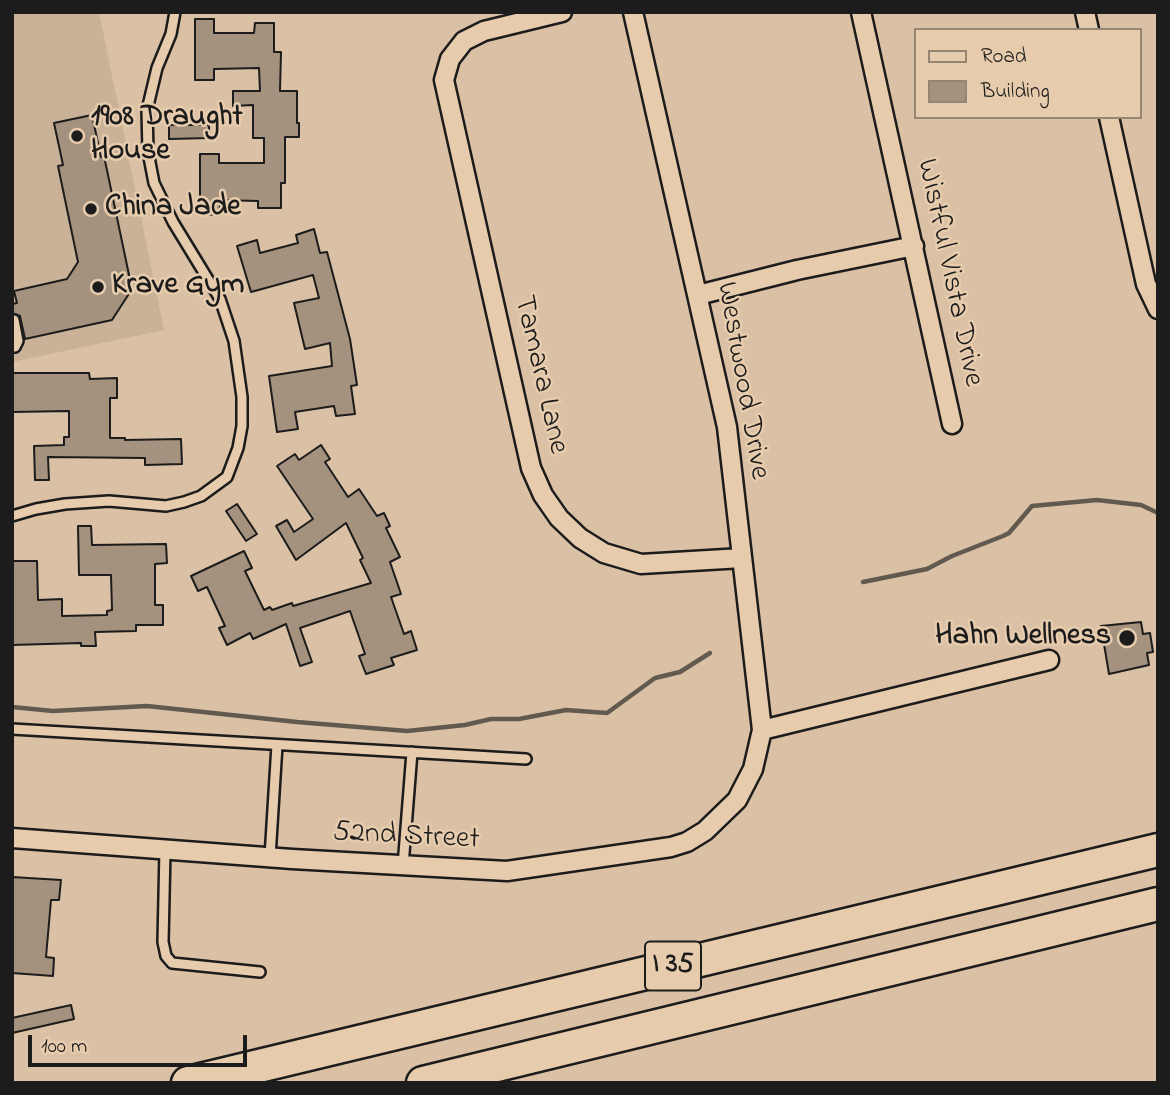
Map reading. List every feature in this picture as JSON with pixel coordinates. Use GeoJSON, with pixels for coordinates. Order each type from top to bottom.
{"type":"FeatureCollection","features":[{"type":"Feature","properties":{"kind":"highway","name":"I 35"},"geometry":{"type":"LineString","coordinates":[[188,1083],[1158,850]]}},
{"type":"Feature","properties":{"kind":"highway","name":"I 35"},"geometry":{"type":"LineString","coordinates":[[423,1083],[1158,904]]}},
{"type":"Feature","properties":{"kind":"street","name":"Tamara Lane"},"geometry":{"type":"LineString","coordinates":[[562,12],[484,31],[464,41],[450,59],[444,80],[531,468],[542,495],[569,529],[604,553],[641,564],[742,558]]}},
{"type":"Feature","properties":{"kind":"street","name":"Westwood Drive"},"geometry":{"type":"LineString","coordinates":[[633,12],[727,427],[762,730],[754,763]]}},
{"type":"Feature","properties":{"kind":"street","name":"Wistful Vista Drive"},"geometry":{"type":"LineString","coordinates":[[862,12],[952,424]]}},
{"type":"Feature","properties":{"kind":"street"},"geometry":{"type":"LineString","coordinates":[[1109,119],[1146,284],[1158,309]]}},
{"type":"Feature","properties":{"kind":"street"},"geometry":{"type":"LineString","coordinates":[[698,295],[797,270],[914,246]]}},
{"type":"Feature","properties":{"kind":"street"},"geometry":{"type":"LineString","coordinates":[[762,730],[1049,660]]}},
{"type":"Feature","properties":{"kind":"street","name":"52nd Street"},"geometry":{"type":"LineString","coordinates":[[12,838],[270,858],[508,871],[671,847],[687,842],[721,818],[737,800],[754,763]]}},
{"type":"Feature","properties":{"kind":"lane"},"geometry":{"type":"LineString","coordinates":[[12,516],[65,503],[109,501],[166,506],[184,502],[201,496],[227,477],[238,449],[242,426],[242,397],[234,341],[220,299],[173,222],[154,183],[148,152],[147,110],[157,68],[171,34],[175,12]]}},
{"type":"Feature","properties":{"kind":"lane"},"geometry":{"type":"LineString","coordinates":[[14,320],[18,341],[15,347]]}},
{"type":"Feature","properties":{"kind":"lane"},"geometry":{"type":"LineString","coordinates":[[12,729],[526,759]]}},
{"type":"Feature","properties":{"kind":"lane"},"geometry":{"type":"LineString","coordinates":[[270,858],[277,745]]}},
{"type":"Feature","properties":{"kind":"lane"},"geometry":{"type":"LineString","coordinates":[[403,866],[412,752]]}},
{"type":"Feature","properties":{"kind":"lane"},"geometry":{"type":"LineString","coordinates":[[165,850],[163,942],[166,956],[172,963],[260,972]]}},
{"type":"Feature","properties":{"kind":"shaded area"},"geometry":{"type":"Polygon","coordinates":[[[12,12],[99,12],[164,330],[12,362],[12,12]]]}},
{"type":"Feature","properties":{"kind":"building"},"geometry":{"type":"Polygon","coordinates":[[[195,19],[214,19],[214,33],[254,33],[255,23],[274,23],[274,52],[281,52],[280,91],[297,91],[299,123],[299,137],[285,137],[285,183],[281,183],[281,208],[258,208],[258,201],[220,200],[220,215],[200,214],[200,154],[219,154],[219,163],[264,163],[264,138],[253,138],[253,105],[233,106],[233,91],[260,91],[259,68],[214,69],[214,80],[195,80],[195,19]]]}},
{"type":"Feature","properties":{"kind":"building"},"geometry":{"type":"Polygon","coordinates":[[[92,115],[101,157],[104,156],[132,289],[112,320],[25,339],[20,316],[12,313],[12,304],[17,303],[14,291],[67,279],[78,262],[58,166],[63,165],[54,123],[92,115]]]}},
{"type":"Feature","properties":{"kind":"building"},"geometry":{"type":"Polygon","coordinates":[[[169,125],[209,125],[209,138],[169,139],[169,125]]]}},
{"type":"Feature","properties":{"kind":"building"},"geometry":{"type":"Polygon","coordinates":[[[314,229],[320,253],[327,252],[350,339],[357,385],[351,386],[355,414],[336,416],[334,406],[295,412],[298,429],[277,432],[269,376],[332,366],[330,343],[305,349],[294,303],[319,298],[313,275],[251,292],[237,246],[257,240],[260,253],[298,243],[296,235],[314,229]]]}},
{"type":"Feature","properties":{"kind":"building"},"geometry":{"type":"Polygon","coordinates":[[[12,373],[89,373],[90,379],[117,378],[117,398],[110,398],[110,438],[181,439],[182,464],[145,465],[145,458],[48,457],[49,480],[35,480],[34,446],[64,445],[64,437],[69,437],[69,411],[12,412],[12,373]]]}},
{"type":"Feature","properties":{"kind":"building"},"geometry":{"type":"Polygon","coordinates":[[[321,445],[330,459],[325,462],[348,497],[359,489],[377,516],[384,513],[390,526],[386,528],[400,557],[390,562],[401,594],[391,597],[404,634],[411,631],[417,650],[391,658],[394,665],[366,674],[359,656],[365,654],[350,611],[300,628],[312,662],[300,666],[286,624],[253,639],[250,633],[227,645],[219,628],[225,626],[207,587],[198,591],[191,576],[244,551],[252,568],[245,571],[264,610],[292,603],[293,606],[371,583],[360,560],[363,558],[346,523],[296,560],[276,526],[287,520],[294,532],[313,519],[277,466],[295,454],[299,460],[321,445]]]}},
{"type":"Feature","properties":{"kind":"building"},"geometry":{"type":"Polygon","coordinates":[[[237,504],[257,534],[246,541],[226,511],[237,504]]]}},
{"type":"Feature","properties":{"kind":"building"},"geometry":{"type":"Polygon","coordinates":[[[78,526],[91,526],[92,545],[166,544],[167,563],[155,564],[155,605],[163,605],[163,625],[136,625],[136,631],[95,632],[96,646],[81,646],[81,643],[12,645],[12,561],[37,561],[38,600],[62,599],[62,616],[107,615],[107,611],[112,610],[111,575],[79,575],[78,526]]]}},
{"type":"Feature","properties":{"kind":"building"},"geometry":{"type":"Polygon","coordinates":[[[1141,622],[1143,634],[1150,633],[1153,652],[1147,653],[1149,665],[1109,674],[1101,626],[1141,622]]]}},
{"type":"Feature","properties":{"kind":"building"},"geometry":{"type":"Polygon","coordinates":[[[12,877],[61,880],[59,900],[51,900],[46,957],[54,958],[53,976],[12,973],[12,877]]]}},
{"type":"Feature","properties":{"kind":"building"},"geometry":{"type":"Polygon","coordinates":[[[71,1005],[74,1019],[12,1033],[12,1018],[71,1005]]]}},
{"type":"Feature","properties":{"kind":"waterway"},"geometry":{"type":"LineString","coordinates":[[863,582],[927,569],[1003,536],[1009,533],[1032,506],[1097,500],[1141,505],[1158,513]]}},
{"type":"Feature","properties":{"kind":"waterway"},"geometry":{"type":"LineString","coordinates":[[12,707],[53,711],[147,706],[407,731],[465,725],[491,719],[519,719],[566,710],[607,713],[655,678],[680,672],[710,653]]}},
{"type":"Feature","properties":{"kind":"place","name":"1908 Draught House"},"geometry":{"type":"Point","coordinates":[77,136]}},
{"type":"Feature","properties":{"kind":"place","name":"China Jade"},"geometry":{"type":"Point","coordinates":[91,209]}},
{"type":"Feature","properties":{"kind":"place","name":"Krave Gym"},"geometry":{"type":"Point","coordinates":[98,287]}},
{"type":"Feature","properties":{"kind":"place","name":"Hahn Wellness"},"geometry":{"type":"Point","coordinates":[1127,638]}}]}
